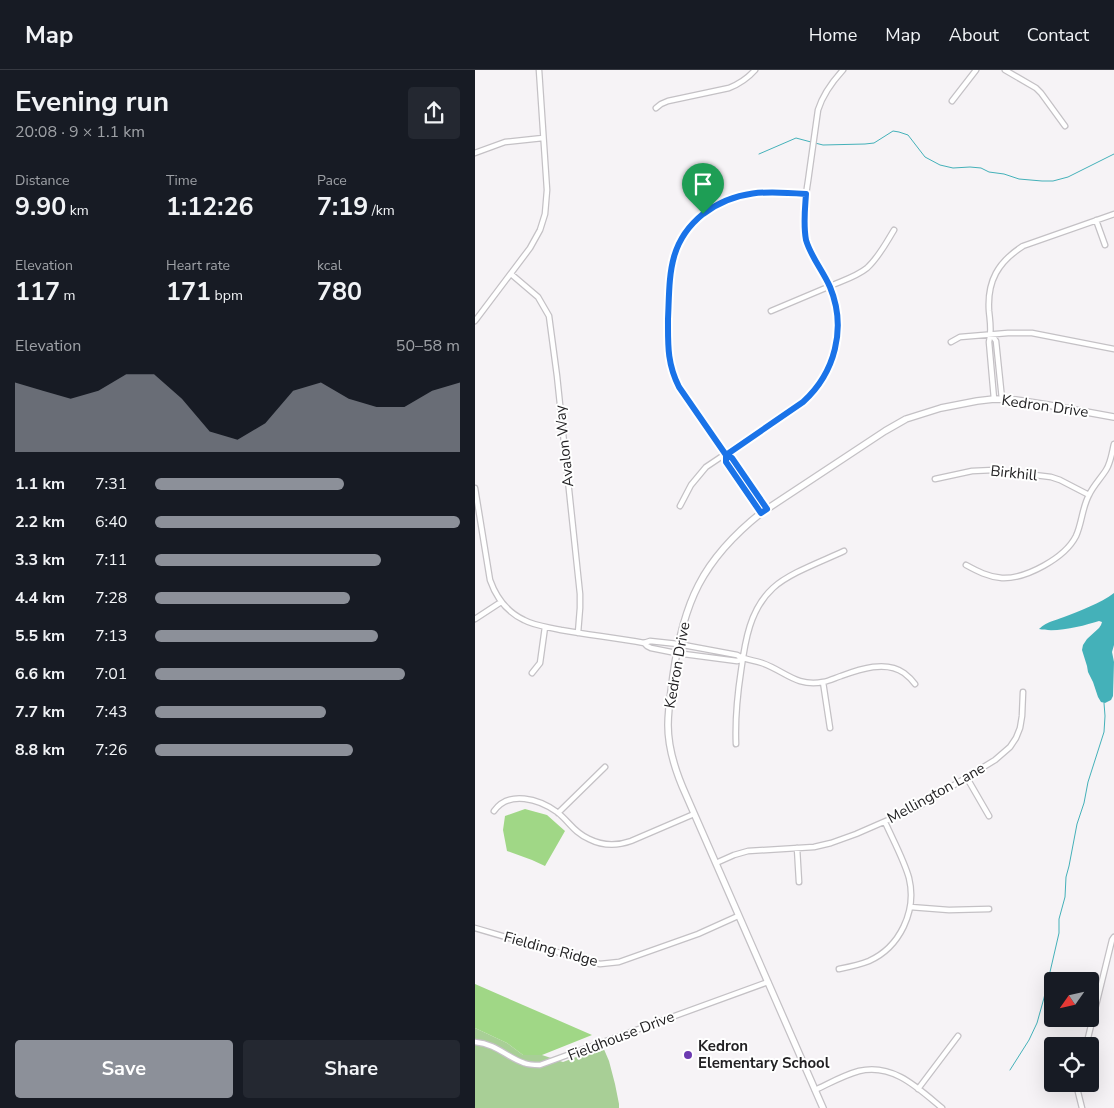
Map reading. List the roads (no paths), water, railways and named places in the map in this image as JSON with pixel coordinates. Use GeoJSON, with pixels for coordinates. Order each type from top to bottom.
{"type":"FeatureCollection","features":[{"type":"Feature","properties":{"kind":"street"},"geometry":{"type":"LineString","coordinates":[[475,322],[530,248],[537,236],[545,214],[547,190],[539,70]]}},
{"type":"Feature","properties":{"kind":"street"},"geometry":{"type":"LineString","coordinates":[[656,108],[668,101],[729,88],[744,80],[755,70]]}},
{"type":"Feature","properties":{"kind":"street"},"geometry":{"type":"LineString","coordinates":[[680,506],[691,484],[707,467],[803,402],[823,378],[834,356],[837,312],[829,286],[806,240],[804,223],[806,194],[818,110],[821,99],[843,70]]}},
{"type":"Feature","properties":{"kind":"street"},"geometry":{"type":"LineString","coordinates":[[952,101],[976,70]]}},
{"type":"Feature","properties":{"kind":"street"},"geometry":{"type":"LineString","coordinates":[[1005,70],[1041,93],[1065,126]]}},
{"type":"Feature","properties":{"kind":"street"},"geometry":{"type":"LineString","coordinates":[[475,153],[487,147],[505,142],[543,138]]}},
{"type":"Feature","properties":{"kind":"street"},"geometry":{"type":"LineString","coordinates":[[767,509],[732,458],[726,455],[679,387],[674,376],[668,349],[671,268],[674,255],[683,237],[697,219],[710,208],[724,200],[751,193],[806,194]]}},
{"type":"Feature","properties":{"kind":"street"},"geometry":{"type":"LineString","coordinates":[[994,399],[989,342],[991,334],[989,304],[990,291],[995,274],[1003,262],[1023,246],[1114,214]]}},
{"type":"Feature","properties":{"kind":"street"},"geometry":{"type":"LineString","coordinates":[[1095,220],[1105,245]]}},
{"type":"Feature","properties":{"kind":"street"},"geometry":{"type":"LineString","coordinates":[[771,312],[866,269],[875,260],[894,230]]}},
{"type":"Feature","properties":{"kind":"street","name":"Avalon Way"},"geometry":{"type":"LineString","coordinates":[[511,274],[538,297],[549,316],[580,594],[578,633]]}},
{"type":"Feature","properties":{"kind":"street"},"geometry":{"type":"LineString","coordinates":[[951,342],[960,337],[1032,333],[1114,349]]}},
{"type":"Feature","properties":{"kind":"street"},"geometry":{"type":"LineString","coordinates":[[991,334],[996,342],[1002,400]]}},
{"type":"Feature","properties":{"kind":"street","name":"Kedron Drive"},"geometry":{"type":"LineString","coordinates":[[823,1108],[694,814],[677,774],[670,750],[667,724],[669,702],[676,653],[688,606],[707,569],[717,555],[745,525],[867,442],[906,419],[963,403],[994,399],[1031,402],[1114,418]]}},
{"type":"Feature","properties":{"kind":"street"},"geometry":{"type":"LineString","coordinates":[[966,564],[989,575],[1009,578],[1028,572],[1053,560],[1066,550],[1076,537],[1089,495],[1108,467],[1114,444]]}},
{"type":"Feature","properties":{"kind":"street"},"geometry":{"type":"LineString","coordinates":[[726,455],[726,462],[761,513]]}},
{"type":"Feature","properties":{"kind":"street","name":"Birkhill"},"geometry":{"type":"LineString","coordinates":[[935,480],[972,471],[993,470],[1051,477],[1089,495]]}},
{"type":"Feature","properties":{"kind":"street"},"geometry":{"type":"LineString","coordinates":[[475,488],[494,590],[501,602],[523,620],[545,627],[578,633],[644,643],[650,641],[678,644],[737,655],[743,659],[761,662],[801,682],[823,682],[862,669],[880,666],[904,672],[915,684]]}},
{"type":"Feature","properties":{"kind":"street"},"geometry":{"type":"LineString","coordinates":[[736,744],[735,716],[748,630],[762,600],[774,587],[800,571],[844,551]]}},
{"type":"Feature","properties":{"kind":"street"},"geometry":{"type":"LineString","coordinates":[[475,619],[501,602]]}},
{"type":"Feature","properties":{"kind":"street"},"geometry":{"type":"LineString","coordinates":[[532,674],[540,662],[545,627]]}},
{"type":"Feature","properties":{"kind":"street"},"geometry":{"type":"LineString","coordinates":[[644,643],[651,648],[676,653],[737,662],[743,659]]}},
{"type":"Feature","properties":{"kind":"street"},"geometry":{"type":"LineString","coordinates":[[823,682],[830,728]]}},
{"type":"Feature","properties":{"kind":"street","name":"Mellington Lane"},"geometry":{"type":"LineString","coordinates":[[716,863],[748,851],[814,847],[837,842],[909,811],[967,778],[995,760],[1010,747],[1020,728],[1023,692]]}},
{"type":"Feature","properties":{"kind":"street"},"geometry":{"type":"LineString","coordinates":[[559,813],[605,767]]}},
{"type":"Feature","properties":{"kind":"street"},"geometry":{"type":"LineString","coordinates":[[967,778],[989,816]]}},
{"type":"Feature","properties":{"kind":"street"},"geometry":{"type":"LineString","coordinates":[[494,811],[504,802],[518,799],[538,801],[559,813],[575,830],[586,838],[596,842],[615,844],[631,841],[694,814]]}},
{"type":"Feature","properties":{"kind":"street"},"geometry":{"type":"LineString","coordinates":[[839,970],[869,961],[892,945],[907,918],[911,898],[909,880],[885,822]]}},
{"type":"Feature","properties":{"kind":"street"},"geometry":{"type":"LineString","coordinates":[[797,848],[799,882]]}},
{"type":"Feature","properties":{"kind":"street"},"geometry":{"type":"LineString","coordinates":[[910,907],[949,910],[989,909]]}},
{"type":"Feature","properties":{"kind":"street","name":"Fielding Ridge"},"geometry":{"type":"LineString","coordinates":[[475,928],[591,962],[606,964],[619,962],[698,934],[738,916]]}},
{"type":"Feature","properties":{"kind":"street"},"geometry":{"type":"LineString","coordinates":[[1088,1037],[1114,937]]}},
{"type":"Feature","properties":{"kind":"street","name":"Fieldhouse Drive"},"geometry":{"type":"LineString","coordinates":[[475,1042],[484,1043],[501,1050],[522,1063],[540,1066],[767,982]]}},
{"type":"Feature","properties":{"kind":"street"},"geometry":{"type":"LineString","coordinates":[[919,1089],[958,1036]]}},
{"type":"Feature","properties":{"kind":"street"},"geometry":{"type":"LineString","coordinates":[[815,1090],[855,1072],[883,1070],[907,1080],[942,1108]]}},
{"type":"Feature","properties":{"kind":"street"},"geometry":{"type":"LineString","coordinates":[[1078,1092],[1082,1108]]}},
{"type":"Feature","properties":{"kind":"water"},"geometry":{"type":"Polygon","coordinates":[[[1114,593],[1113,696],[1111,700],[1105,703],[1101,702],[1098,697],[1082,650],[1087,639],[1099,628],[1102,622],[1099,621],[1062,630],[1039,629],[1048,623],[1096,603],[1114,593]]]}},
{"type":"Feature","properties":{"kind":"waterway"},"geometry":{"type":"LineString","coordinates":[[815,143],[823,145],[874,143],[893,131],[899,132],[908,135],[925,157],[940,165],[953,168],[981,168],[989,172],[1019,179],[1042,181],[1053,181],[1068,177],[1114,154]]}},
{"type":"Feature","properties":{"kind":"waterway"},"geometry":{"type":"LineString","coordinates":[[759,154],[796,138],[811,142]]}},
{"type":"Feature","properties":{"kind":"waterway"},"geometry":{"type":"LineString","coordinates":[[1010,1070],[1029,1040],[1037,1023],[1044,998],[1059,933],[1059,919],[1065,897],[1066,877],[1077,824],[1104,732],[1104,703]]}},
{"type":"Feature","properties":{"kind":"place","name":"Kedron Elementary School"},"geometry":{"type":"Point","coordinates":[688,1055]}}]}
